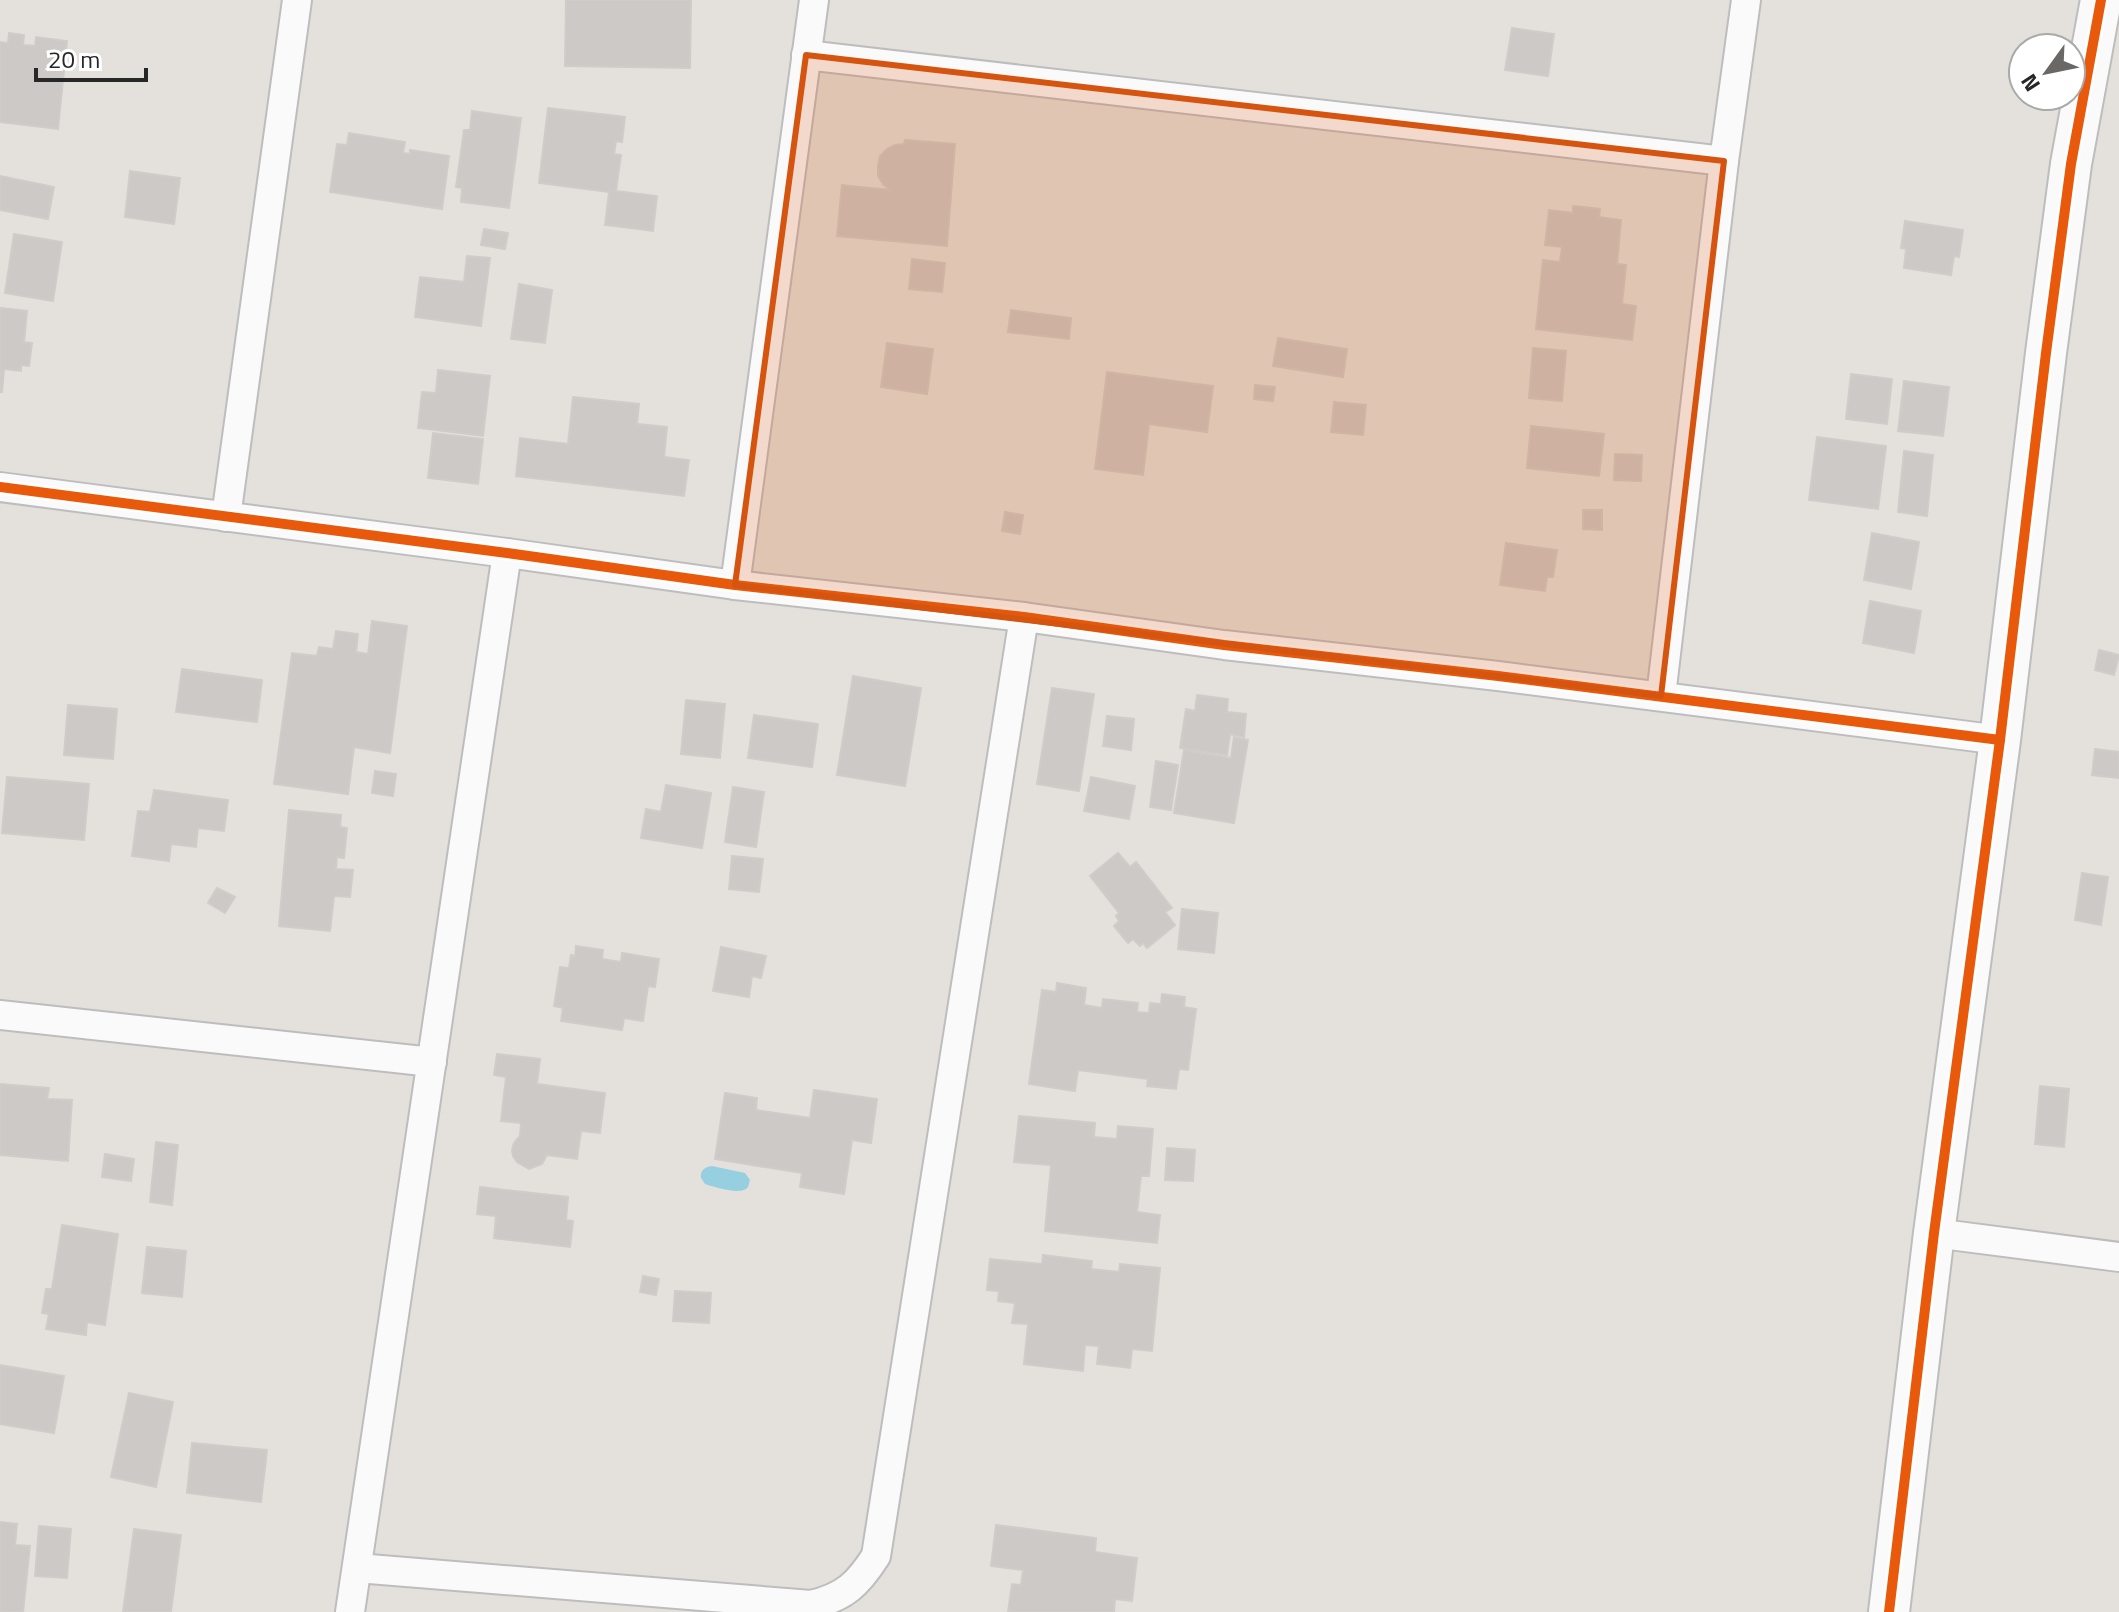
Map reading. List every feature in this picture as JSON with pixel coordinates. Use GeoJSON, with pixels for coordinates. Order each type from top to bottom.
{"type":"FeatureCollection","features":[{"type":"Feature","properties":{"kind":"street"},"geometry":{"type":"LineString","coordinates":[[226,517],[297,0]]}},
{"type":"Feature","properties":{"kind":"street"},"geometry":{"type":"LineString","coordinates":[[735,585],[814,0]]}},
{"type":"Feature","properties":{"kind":"street"},"geometry":{"type":"LineString","coordinates":[[1661,696],[1746,0]]}},
{"type":"Feature","properties":{"kind":"street"},"geometry":{"type":"LineString","coordinates":[[1889,1612],[2046,353],[2071,164],[2101,0]]}},
{"type":"Feature","properties":{"kind":"street"},"geometry":{"type":"LineString","coordinates":[[806,55],[1724,161]]}},
{"type":"Feature","properties":{"kind":"street"},"geometry":{"type":"LineString","coordinates":[[0,487],[735,585],[1024,617],[1224,645],[1498,676],[2000,740]]}},
{"type":"Feature","properties":{"kind":"street"},"geometry":{"type":"LineString","coordinates":[[350,1612],[507,553]]}},
{"type":"Feature","properties":{"kind":"street"},"geometry":{"type":"LineString","coordinates":[[357,1568],[811,1605],[831,1600],[863,1576],[876,1556],[1024,617]]}},
{"type":"Feature","properties":{"kind":"street"},"geometry":{"type":"LineString","coordinates":[[0,1015],[432,1062]]}},
{"type":"Feature","properties":{"kind":"street"},"geometry":{"type":"LineString","coordinates":[[1934,1233],[2119,1257]]}},
{"type":"Feature","properties":{"kind":"highlighted area"},"geometry":{"type":"Polygon","coordinates":[[[806,55],[1724,161],[1661,696],[735,585],[806,55]]]}},
{"type":"Feature","properties":{"kind":"water"},"geometry":{"type":"Polygon","coordinates":[[[712,1166],[745,1173],[750,1180],[748,1187],[734,1191],[705,1184],[701,1173],[712,1166]]]}},
{"type":"Feature","properties":{"kind":"building"},"geometry":{"type":"Polygon","coordinates":[[[566,0],[691,0],[690,68],[565,66],[566,0]]]}},
{"type":"Feature","properties":{"kind":"building"},"geometry":{"type":"Polygon","coordinates":[[[1512,28],[1554,34],[1548,76],[1505,70],[1512,28]]]}},
{"type":"Feature","properties":{"kind":"building"},"geometry":{"type":"Polygon","coordinates":[[[9,33],[24,35],[23,45],[35,46],[36,37],[67,41],[58,129],[0,122],[0,42],[8,43],[9,33]]]}},
{"type":"Feature","properties":{"kind":"building"},"geometry":{"type":"Polygon","coordinates":[[[548,108],[625,117],[622,142],[616,141],[614,154],[621,155],[616,191],[657,196],[653,231],[605,225],[609,192],[539,183],[548,108]]]}},
{"type":"Feature","properties":{"kind":"building"},"geometry":{"type":"Polygon","coordinates":[[[472,111],[521,118],[509,208],[461,202],[462,188],[456,187],[464,130],[470,130],[472,111]]]}},
{"type":"Feature","properties":{"kind":"building"},"geometry":{"type":"Polygon","coordinates":[[[349,133],[405,142],[403,153],[410,154],[410,150],[449,156],[442,209],[330,192],[337,144],[347,145],[349,133]]]}},
{"type":"Feature","properties":{"kind":"building"},"geometry":{"type":"Polygon","coordinates":[[[905,140],[955,144],[947,246],[837,236],[842,185],[890,190],[878,176],[880,156],[895,145],[904,144],[905,140]]]}},
{"type":"Feature","properties":{"kind":"building"},"geometry":{"type":"Polygon","coordinates":[[[130,171],[180,178],[174,224],[125,217],[130,171]]]}},
{"type":"Feature","properties":{"kind":"building"},"geometry":{"type":"Polygon","coordinates":[[[0,176],[54,187],[48,219],[0,210],[0,176]]]}},
{"type":"Feature","properties":{"kind":"building"},"geometry":{"type":"Polygon","coordinates":[[[1573,206],[1600,209],[1599,217],[1621,220],[1617,264],[1626,265],[1622,304],[1636,306],[1632,340],[1536,329],[1543,260],[1560,262],[1562,247],[1545,245],[1549,210],[1573,213],[1573,206]]]}},
{"type":"Feature","properties":{"kind":"building"},"geometry":{"type":"Polygon","coordinates":[[[1905,221],[1963,230],[1959,257],[1954,256],[1951,275],[1904,268],[1906,249],[1901,248],[1905,221]]]}},
{"type":"Feature","properties":{"kind":"building"},"geometry":{"type":"Polygon","coordinates":[[[484,229],[508,233],[505,249],[481,245],[484,229]]]}},
{"type":"Feature","properties":{"kind":"building"},"geometry":{"type":"Polygon","coordinates":[[[14,234],[62,242],[53,301],[5,293],[14,234]]]}},
{"type":"Feature","properties":{"kind":"building"},"geometry":{"type":"Polygon","coordinates":[[[467,256],[490,258],[481,326],[415,317],[420,277],[464,282],[467,256]]]}},
{"type":"Feature","properties":{"kind":"building"},"geometry":{"type":"Polygon","coordinates":[[[912,259],[945,263],[942,292],[909,289],[912,259]]]}},
{"type":"Feature","properties":{"kind":"building"},"geometry":{"type":"Polygon","coordinates":[[[519,284],[552,290],[545,343],[511,339],[519,284]]]}},
{"type":"Feature","properties":{"kind":"building"},"geometry":{"type":"Polygon","coordinates":[[[0,308],[27,311],[24,342],[32,343],[29,366],[21,365],[21,371],[4,369],[2,392],[0,392],[0,308]]]}},
{"type":"Feature","properties":{"kind":"building"},"geometry":{"type":"Polygon","coordinates":[[[1011,310],[1071,318],[1069,339],[1008,332],[1011,310]]]}},
{"type":"Feature","properties":{"kind":"building"},"geometry":{"type":"Polygon","coordinates":[[[1278,338],[1347,349],[1343,377],[1273,366],[1278,338]]]}},
{"type":"Feature","properties":{"kind":"building"},"geometry":{"type":"Polygon","coordinates":[[[887,343],[933,349],[927,394],[881,387],[887,343]]]}},
{"type":"Feature","properties":{"kind":"building"},"geometry":{"type":"Polygon","coordinates":[[[1533,348],[1566,351],[1562,401],[1529,398],[1533,348]]]}},
{"type":"Feature","properties":{"kind":"building"},"geometry":{"type":"Polygon","coordinates":[[[438,370],[490,376],[483,436],[418,428],[422,392],[436,393],[438,370]]]}},
{"type":"Feature","properties":{"kind":"building"},"geometry":{"type":"Polygon","coordinates":[[[1107,372],[1213,386],[1207,432],[1149,424],[1143,475],[1095,469],[1107,372]]]}},
{"type":"Feature","properties":{"kind":"building"},"geometry":{"type":"Polygon","coordinates":[[[1851,374],[1892,379],[1887,424],[1846,419],[1851,374]]]}},
{"type":"Feature","properties":{"kind":"building"},"geometry":{"type":"Polygon","coordinates":[[[1904,381],[1949,387],[1943,436],[1898,431],[1904,381]]]}},
{"type":"Feature","properties":{"kind":"building"},"geometry":{"type":"Polygon","coordinates":[[[1255,385],[1275,387],[1273,401],[1254,399],[1255,385]]]}},
{"type":"Feature","properties":{"kind":"building"},"geometry":{"type":"Polygon","coordinates":[[[573,397],[639,404],[637,424],[667,427],[664,457],[689,460],[684,496],[516,476],[520,438],[568,444],[573,397]]]}},
{"type":"Feature","properties":{"kind":"building"},"geometry":{"type":"Polygon","coordinates":[[[1334,402],[1366,405],[1363,435],[1331,432],[1334,402]]]}},
{"type":"Feature","properties":{"kind":"building"},"geometry":{"type":"Polygon","coordinates":[[[1531,426],[1604,434],[1599,476],[1527,468],[1531,426]]]}},
{"type":"Feature","properties":{"kind":"building"},"geometry":{"type":"Polygon","coordinates":[[[433,433],[483,439],[478,484],[428,478],[433,433]]]}},
{"type":"Feature","properties":{"kind":"building"},"geometry":{"type":"Polygon","coordinates":[[[1817,437],[1886,446],[1878,509],[1809,500],[1817,437]]]}},
{"type":"Feature","properties":{"kind":"building"},"geometry":{"type":"Polygon","coordinates":[[[1904,451],[1933,455],[1927,516],[1898,512],[1904,451]]]}},
{"type":"Feature","properties":{"kind":"building"},"geometry":{"type":"Polygon","coordinates":[[[1615,454],[1642,455],[1641,481],[1614,480],[1615,454]]]}},
{"type":"Feature","properties":{"kind":"building"},"geometry":{"type":"Polygon","coordinates":[[[1583,510],[1602,510],[1602,530],[1583,529],[1583,510]]]}},
{"type":"Feature","properties":{"kind":"building"},"geometry":{"type":"Polygon","coordinates":[[[1005,512],[1023,515],[1020,534],[1002,531],[1005,512]]]}},
{"type":"Feature","properties":{"kind":"building"},"geometry":{"type":"Polygon","coordinates":[[[1872,533],[1919,542],[1911,589],[1864,580],[1872,533]]]}},
{"type":"Feature","properties":{"kind":"building"},"geometry":{"type":"Polygon","coordinates":[[[1506,543],[1557,550],[1553,577],[1547,577],[1545,591],[1500,585],[1506,543]]]}},
{"type":"Feature","properties":{"kind":"building"},"geometry":{"type":"Polygon","coordinates":[[[1870,601],[1921,611],[1914,653],[1863,643],[1870,601]]]}},
{"type":"Feature","properties":{"kind":"building"},"geometry":{"type":"Polygon","coordinates":[[[372,621],[407,626],[390,753],[354,747],[348,794],[274,784],[292,653],[317,656],[319,647],[333,649],[336,631],[358,634],[356,652],[368,654],[372,621]]]}},
{"type":"Feature","properties":{"kind":"building"},"geometry":{"type":"Polygon","coordinates":[[[2099,650],[2119,655],[2114,675],[2095,670],[2099,650]]]}},
{"type":"Feature","properties":{"kind":"building"},"geometry":{"type":"Polygon","coordinates":[[[182,669],[262,680],[257,722],[176,712],[182,669]]]}},
{"type":"Feature","properties":{"kind":"building"},"geometry":{"type":"Polygon","coordinates":[[[853,676],[921,688],[905,786],[837,775],[853,676]]]}},
{"type":"Feature","properties":{"kind":"building"},"geometry":{"type":"Polygon","coordinates":[[[1052,688],[1094,694],[1079,791],[1037,784],[1052,688]]]}},
{"type":"Feature","properties":{"kind":"building"},"geometry":{"type":"Polygon","coordinates":[[[1197,695],[1228,699],[1227,712],[1246,714],[1244,737],[1230,734],[1227,755],[1180,748],[1186,709],[1195,711],[1197,695]]]}},
{"type":"Feature","properties":{"kind":"building"},"geometry":{"type":"Polygon","coordinates":[[[686,700],[725,704],[720,758],[681,754],[686,700]]]}},
{"type":"Feature","properties":{"kind":"building"},"geometry":{"type":"Polygon","coordinates":[[[68,705],[117,709],[113,759],[64,755],[68,705]]]}},
{"type":"Feature","properties":{"kind":"building"},"geometry":{"type":"Polygon","coordinates":[[[754,715],[818,724],[812,767],[748,758],[754,715]]]}},
{"type":"Feature","properties":{"kind":"building"},"geometry":{"type":"Polygon","coordinates":[[[1107,716],[1134,719],[1131,750],[1103,746],[1107,716]]]}},
{"type":"Feature","properties":{"kind":"building"},"geometry":{"type":"Polygon","coordinates":[[[1234,737],[1248,740],[1234,823],[1174,813],[1184,750],[1231,758],[1234,737]]]}},
{"type":"Feature","properties":{"kind":"building"},"geometry":{"type":"Polygon","coordinates":[[[2095,749],[2119,752],[2119,778],[2092,775],[2095,749]]]}},
{"type":"Feature","properties":{"kind":"building"},"geometry":{"type":"Polygon","coordinates":[[[1156,761],[1178,765],[1171,810],[1150,807],[1156,761]]]}},
{"type":"Feature","properties":{"kind":"building"},"geometry":{"type":"Polygon","coordinates":[[[375,771],[396,774],[393,796],[372,793],[375,771]]]}},
{"type":"Feature","properties":{"kind":"building"},"geometry":{"type":"Polygon","coordinates":[[[7,777],[89,784],[84,840],[2,833],[7,777]]]}},
{"type":"Feature","properties":{"kind":"building"},"geometry":{"type":"Polygon","coordinates":[[[1091,777],[1135,786],[1129,819],[1084,811],[1091,777]]]}},
{"type":"Feature","properties":{"kind":"building"},"geometry":{"type":"Polygon","coordinates":[[[666,785],[711,793],[702,848],[641,838],[646,809],[661,812],[666,785]]]}},
{"type":"Feature","properties":{"kind":"building"},"geometry":{"type":"Polygon","coordinates":[[[733,787],[764,792],[756,847],[725,842],[733,787]]]}},
{"type":"Feature","properties":{"kind":"building"},"geometry":{"type":"Polygon","coordinates":[[[154,790],[228,800],[224,831],[198,828],[196,847],[171,844],[169,861],[132,856],[138,811],[150,812],[154,790]]]}},
{"type":"Feature","properties":{"kind":"building"},"geometry":{"type":"Polygon","coordinates":[[[289,810],[341,815],[340,827],[347,828],[344,858],[337,857],[336,869],[353,870],[350,897],[334,896],[330,931],[279,926],[289,810]]]}},
{"type":"Feature","properties":{"kind":"building"},"geometry":{"type":"Polygon","coordinates":[[[1118,853],[1130,867],[1136,862],[1172,908],[1165,912],[1175,925],[1147,948],[1133,939],[1128,943],[1114,926],[1119,921],[1116,916],[1119,913],[1090,876],[1118,853]]]}},
{"type":"Feature","properties":{"kind":"building"},"geometry":{"type":"Polygon","coordinates":[[[732,856],[763,859],[759,892],[729,889],[732,856]]]}},
{"type":"Feature","properties":{"kind":"building"},"geometry":{"type":"Polygon","coordinates":[[[2082,873],[2108,877],[2101,925],[2075,920],[2082,873]]]}},
{"type":"Feature","properties":{"kind":"building"},"geometry":{"type":"Polygon","coordinates":[[[217,888],[235,897],[225,913],[208,903],[217,888]]]}},
{"type":"Feature","properties":{"kind":"building"},"geometry":{"type":"Polygon","coordinates":[[[1182,909],[1218,913],[1214,953],[1178,949],[1182,909]]]}},
{"type":"Feature","properties":{"kind":"building"},"geometry":{"type":"Polygon","coordinates":[[[576,946],[603,950],[602,959],[621,962],[622,953],[659,959],[655,987],[648,986],[643,1021],[624,1018],[622,1030],[561,1021],[563,1008],[554,1006],[560,967],[569,968],[576,946]]]}},
{"type":"Feature","properties":{"kind":"building"},"geometry":{"type":"Polygon","coordinates":[[[721,947],[766,956],[761,978],[752,976],[749,997],[713,991],[721,947]]]}},
{"type":"Feature","properties":{"kind":"building"},"geometry":{"type":"Polygon","coordinates":[[[1057,983],[1086,988],[1084,1005],[1102,1008],[1103,999],[1138,1003],[1137,1012],[1149,1013],[1150,1003],[1161,1004],[1162,994],[1185,997],[1184,1007],[1196,1009],[1188,1070],[1179,1069],[1176,1089],[1147,1086],[1148,1079],[1078,1070],[1075,1091],[1029,1084],[1042,990],[1056,992],[1057,983]]]}},
{"type":"Feature","properties":{"kind":"building"},"geometry":{"type":"Polygon","coordinates":[[[497,1054],[540,1059],[537,1084],[605,1093],[600,1133],[581,1131],[577,1159],[547,1155],[542,1164],[529,1169],[517,1162],[512,1150],[520,1136],[521,1123],[501,1121],[506,1077],[494,1075],[497,1054]]]}},
{"type":"Feature","properties":{"kind":"building"},"geometry":{"type":"Polygon","coordinates":[[[0,1084],[49,1088],[47,1099],[72,1100],[68,1161],[0,1155],[0,1084]]]}},
{"type":"Feature","properties":{"kind":"building"},"geometry":{"type":"Polygon","coordinates":[[[2040,1086],[2069,1089],[2064,1147],[2035,1144],[2040,1086]]]}},
{"type":"Feature","properties":{"kind":"building"},"geometry":{"type":"Polygon","coordinates":[[[814,1090],[877,1099],[871,1143],[852,1140],[844,1194],[800,1187],[802,1173],[715,1159],[725,1093],[757,1098],[756,1110],[810,1118],[814,1090]]]}},
{"type":"Feature","properties":{"kind":"building"},"geometry":{"type":"Polygon","coordinates":[[[1019,1116],[1095,1123],[1094,1137],[1117,1139],[1118,1126],[1153,1129],[1149,1176],[1141,1176],[1137,1212],[1160,1215],[1157,1243],[1045,1231],[1051,1165],[1014,1162],[1019,1116]]]}},
{"type":"Feature","properties":{"kind":"building"},"geometry":{"type":"Polygon","coordinates":[[[156,1142],[178,1145],[172,1205],[150,1202],[156,1142]]]}},
{"type":"Feature","properties":{"kind":"building"},"geometry":{"type":"Polygon","coordinates":[[[1167,1148],[1195,1150],[1193,1181],[1165,1180],[1167,1148]]]}},
{"type":"Feature","properties":{"kind":"building"},"geometry":{"type":"Polygon","coordinates":[[[105,1154],[134,1159],[131,1181],[102,1177],[105,1154]]]}},
{"type":"Feature","properties":{"kind":"building"},"geometry":{"type":"Polygon","coordinates":[[[480,1187],[568,1197],[566,1220],[573,1221],[570,1247],[494,1238],[496,1216],[477,1214],[480,1187]]]}},
{"type":"Feature","properties":{"kind":"building"},"geometry":{"type":"Polygon","coordinates":[[[62,1225],[118,1234],[105,1325],[87,1322],[86,1335],[46,1329],[49,1314],[42,1313],[46,1289],[52,1289],[62,1225]]]}},
{"type":"Feature","properties":{"kind":"building"},"geometry":{"type":"Polygon","coordinates":[[[147,1247],[186,1251],[182,1297],[142,1293],[147,1247]]]}},
{"type":"Feature","properties":{"kind":"building"},"geometry":{"type":"Polygon","coordinates":[[[1043,1255],[1092,1261],[1091,1269],[1119,1272],[1120,1264],[1160,1268],[1152,1351],[1132,1349],[1130,1368],[1097,1364],[1099,1346],[1085,1345],[1083,1371],[1024,1364],[1028,1324],[1012,1323],[1015,1303],[998,1301],[999,1291],[987,1290],[990,1259],[1042,1264],[1043,1255]]]}},
{"type":"Feature","properties":{"kind":"building"},"geometry":{"type":"Polygon","coordinates":[[[643,1276],[659,1279],[656,1295],[640,1292],[643,1276]]]}},
{"type":"Feature","properties":{"kind":"building"},"geometry":{"type":"Polygon","coordinates":[[[675,1291],[711,1293],[709,1323],[673,1321],[675,1291]]]}},
{"type":"Feature","properties":{"kind":"building"},"geometry":{"type":"Polygon","coordinates":[[[0,1365],[64,1376],[54,1433],[0,1424],[0,1365]]]}},
{"type":"Feature","properties":{"kind":"building"},"geometry":{"type":"Polygon","coordinates":[[[129,1393],[173,1402],[156,1487],[111,1477],[129,1393]]]}},
{"type":"Feature","properties":{"kind":"building"},"geometry":{"type":"Polygon","coordinates":[[[192,1443],[267,1450],[261,1502],[187,1493],[192,1443]]]}},
{"type":"Feature","properties":{"kind":"building"},"geometry":{"type":"Polygon","coordinates":[[[0,1522],[17,1524],[15,1545],[30,1546],[23,1612],[0,1612],[0,1522]]]}},
{"type":"Feature","properties":{"kind":"building"},"geometry":{"type":"Polygon","coordinates":[[[996,1525],[1096,1538],[1095,1552],[1137,1558],[1132,1601],[1115,1599],[1114,1612],[1008,1612],[1012,1584],[1021,1585],[1023,1570],[991,1566],[996,1525]]]}},
{"type":"Feature","properties":{"kind":"building"},"geometry":{"type":"Polygon","coordinates":[[[39,1526],[71,1529],[67,1578],[35,1576],[39,1526]]]}},
{"type":"Feature","properties":{"kind":"building"},"geometry":{"type":"Polygon","coordinates":[[[134,1529],[181,1535],[171,1612],[123,1612],[134,1529]]]}},
{"type":"Feature","properties":{"kind":"cycle path"},"geometry":{"type":"LineString","coordinates":[[1889,1612],[2046,353],[2071,164],[2101,0]]}},
{"type":"Feature","properties":{"kind":"cycle path"},"geometry":{"type":"LineString","coordinates":[[0,487],[735,585],[1024,617],[1224,645],[1498,676],[2000,740]]}}]}
